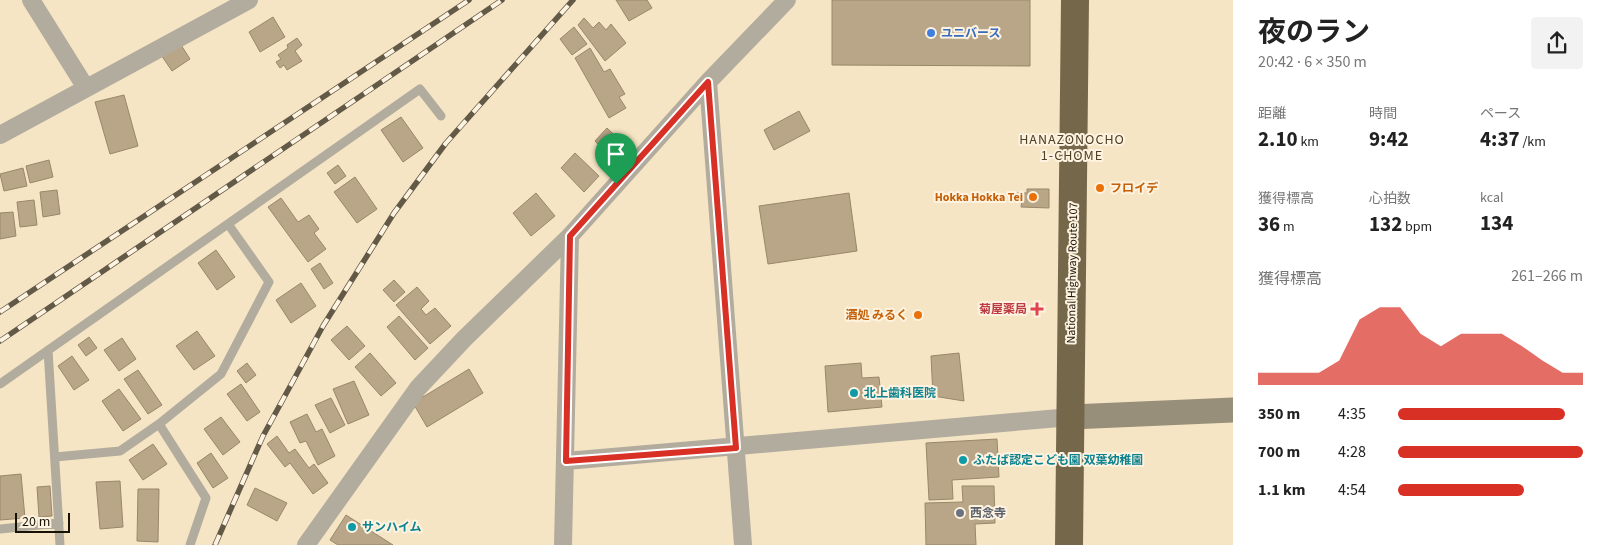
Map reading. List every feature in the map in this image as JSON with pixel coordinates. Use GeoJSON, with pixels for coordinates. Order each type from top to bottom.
{"type":"FeatureCollection","features":[{"type":"Feature","properties":{"kind":"highway","name":"National Highway Route 107"},"geometry":{"type":"LineString","coordinates":[[1069,545],[1075,0]]}},
{"type":"Feature","properties":{"kind":"street"},"geometry":{"type":"LineString","coordinates":[[31,0],[86,88]]}},
{"type":"Feature","properties":{"kind":"street"},"geometry":{"type":"LineString","coordinates":[[0,135],[249,0]]}},
{"type":"Feature","properties":{"kind":"street"},"geometry":{"type":"LineString","coordinates":[[306,545],[418,388],[464,338],[570,236],[708,82],[788,0]]}},
{"type":"Feature","properties":{"kind":"street"},"geometry":{"type":"LineString","coordinates":[[708,82],[743,545]]}},
{"type":"Feature","properties":{"kind":"street"},"geometry":{"type":"LineString","coordinates":[[563,545],[570,236]]}},
{"type":"Feature","properties":{"kind":"street"},"geometry":{"type":"LineString","coordinates":[[566,461],[1071,418],[1233,410]]}},
{"type":"Feature","properties":{"kind":"lane"},"geometry":{"type":"LineString","coordinates":[[0,384],[420,90],[441,116]]}},
{"type":"Feature","properties":{"kind":"lane"},"geometry":{"type":"LineString","coordinates":[[55,457],[120,451],[159,424],[221,374],[269,282],[228,224]]}},
{"type":"Feature","properties":{"kind":"lane"},"geometry":{"type":"LineString","coordinates":[[48,350],[60,545]]}},
{"type":"Feature","properties":{"kind":"lane"},"geometry":{"type":"LineString","coordinates":[[159,424],[206,498],[190,545]]}},
{"type":"Feature","properties":{"kind":"lane"},"geometry":{"type":"LineString","coordinates":[[0,529],[59,523]]}},
{"type":"Feature","properties":{"kind":"building"},"geometry":{"type":"Polygon","coordinates":[[[616,0],[647,0],[652,8],[629,21],[616,0]]]}},
{"type":"Feature","properties":{"kind":"building","name":"ユニバース"},"geometry":{"type":"Polygon","coordinates":[[[832,0],[1030,0],[1030,66],[832,65],[832,0]]]}},
{"type":"Feature","properties":{"kind":"building"},"geometry":{"type":"Polygon","coordinates":[[[273,17],[285,37],[260,52],[249,32],[273,17]]]}},
{"type":"Feature","properties":{"kind":"building"},"geometry":{"type":"Polygon","coordinates":[[[584,18],[593,28],[599,22],[606,30],[611,24],[626,43],[605,61],[578,25],[584,18]]]}},
{"type":"Feature","properties":{"kind":"building"},"geometry":{"type":"Polygon","coordinates":[[[574,27],[587,44],[572,55],[560,39],[574,27]]]}},
{"type":"Feature","properties":{"kind":"building"},"geometry":{"type":"Polygon","coordinates":[[[174,34],[190,59],[172,71],[155,46],[174,34]]]}},
{"type":"Feature","properties":{"kind":"building"},"geometry":{"type":"Polygon","coordinates":[[[297,38],[302,45],[295,51],[302,61],[287,70],[284,65],[280,68],[276,62],[281,59],[278,55],[297,38]]]}},
{"type":"Feature","properties":{"kind":"building"},"geometry":{"type":"Polygon","coordinates":[[[590,48],[604,72],[610,69],[625,94],[619,97],[626,108],[609,118],[575,58],[590,48]]]}},
{"type":"Feature","properties":{"kind":"building"},"geometry":{"type":"Polygon","coordinates":[[[124,95],[138,146],[110,154],[95,102],[124,95]]]}},
{"type":"Feature","properties":{"kind":"building"},"geometry":{"type":"Polygon","coordinates":[[[799,111],[810,131],[774,150],[764,130],[799,111]]]}},
{"type":"Feature","properties":{"kind":"building"},"geometry":{"type":"Polygon","coordinates":[[[401,117],[423,148],[403,162],[381,130],[401,117]]]}},
{"type":"Feature","properties":{"kind":"building"},"geometry":{"type":"Polygon","coordinates":[[[607,128],[629,149],[616,163],[595,141],[607,128]]]}},
{"type":"Feature","properties":{"kind":"building"},"geometry":{"type":"Polygon","coordinates":[[[575,153],[599,176],[584,192],[561,168],[575,153]]]}},
{"type":"Feature","properties":{"kind":"building"},"geometry":{"type":"Polygon","coordinates":[[[49,160],[53,177],[30,183],[26,166],[49,160]]]}},
{"type":"Feature","properties":{"kind":"building"},"geometry":{"type":"Polygon","coordinates":[[[338,165],[346,176],[335,184],[327,173],[338,165]]]}},
{"type":"Feature","properties":{"kind":"building"},"geometry":{"type":"Polygon","coordinates":[[[23,168],[27,186],[4,191],[0,174],[23,168]]]}},
{"type":"Feature","properties":{"kind":"building"},"geometry":{"type":"Polygon","coordinates":[[[355,177],[377,209],[357,223],[334,192],[355,177]]]}},
{"type":"Feature","properties":{"kind":"building","name":"Hokka Hokka Tei"},"geometry":{"type":"Polygon","coordinates":[[[1027,189],[1049,189],[1049,208],[1021,207],[1022,200],[1017,200],[1017,193],[1027,193],[1027,189]]]}},
{"type":"Feature","properties":{"kind":"building"},"geometry":{"type":"Polygon","coordinates":[[[57,190],[60,214],[43,217],[40,192],[57,190]]]}},
{"type":"Feature","properties":{"kind":"building"},"geometry":{"type":"Polygon","coordinates":[[[536,193],[555,216],[531,236],[513,213],[536,193]]]}},
{"type":"Feature","properties":{"kind":"building"},"geometry":{"type":"Polygon","coordinates":[[[849,193],[857,251],[768,264],[759,206],[849,193]]]}},
{"type":"Feature","properties":{"kind":"building"},"geometry":{"type":"Polygon","coordinates":[[[281,198],[298,222],[309,215],[319,229],[314,233],[326,249],[308,262],[268,207],[281,198]]]}},
{"type":"Feature","properties":{"kind":"building"},"geometry":{"type":"Polygon","coordinates":[[[34,200],[37,225],[20,227],[17,202],[34,200]]]}},
{"type":"Feature","properties":{"kind":"building"},"geometry":{"type":"Polygon","coordinates":[[[13,212],[16,236],[0,239],[0,213],[13,212]]]}},
{"type":"Feature","properties":{"kind":"building"},"geometry":{"type":"Polygon","coordinates":[[[216,250],[235,277],[217,290],[198,263],[216,250]]]}},
{"type":"Feature","properties":{"kind":"building"},"geometry":{"type":"Polygon","coordinates":[[[320,263],[333,283],[324,289],[311,269],[320,263]]]}},
{"type":"Feature","properties":{"kind":"building"},"geometry":{"type":"Polygon","coordinates":[[[394,280],[405,292],[394,302],[383,290],[394,280]]]}},
{"type":"Feature","properties":{"kind":"building"},"geometry":{"type":"Polygon","coordinates":[[[301,283],[316,306],[291,323],[276,300],[301,283]]]}},
{"type":"Feature","properties":{"kind":"building"},"geometry":{"type":"Polygon","coordinates":[[[417,287],[429,301],[421,309],[426,315],[435,308],[451,326],[430,344],[396,305],[417,287]]]}},
{"type":"Feature","properties":{"kind":"building"},"geometry":{"type":"Polygon","coordinates":[[[399,316],[428,348],[415,360],[387,327],[399,316]]]}},
{"type":"Feature","properties":{"kind":"building"},"geometry":{"type":"Polygon","coordinates":[[[347,326],[365,346],[349,360],[331,340],[347,326]]]}},
{"type":"Feature","properties":{"kind":"building"},"geometry":{"type":"Polygon","coordinates":[[[197,331],[215,356],[194,370],[176,346],[197,331]]]}},
{"type":"Feature","properties":{"kind":"building"},"geometry":{"type":"Polygon","coordinates":[[[89,337],[97,348],[86,356],[78,345],[89,337]]]}},
{"type":"Feature","properties":{"kind":"building"},"geometry":{"type":"Polygon","coordinates":[[[122,338],[136,359],[119,371],[104,350],[122,338]]]}},
{"type":"Feature","properties":{"kind":"building"},"geometry":{"type":"Polygon","coordinates":[[[370,353],[396,383],[381,396],[355,367],[370,353]]]}},
{"type":"Feature","properties":{"kind":"building"},"geometry":{"type":"Polygon","coordinates":[[[959,353],[964,401],[933,396],[931,356],[959,353]]]}},
{"type":"Feature","properties":{"kind":"building"},"geometry":{"type":"Polygon","coordinates":[[[72,356],[89,380],[74,390],[58,366],[72,356]]]}},
{"type":"Feature","properties":{"kind":"building"},"geometry":{"type":"Polygon","coordinates":[[[247,363],[256,375],[246,383],[237,371],[247,363]]]}},
{"type":"Feature","properties":{"kind":"building","name":"北上歯科医院"},"geometry":{"type":"Polygon","coordinates":[[[861,363],[862,378],[879,377],[882,407],[828,412],[825,366],[861,363]]]}},
{"type":"Feature","properties":{"kind":"building"},"geometry":{"type":"Polygon","coordinates":[[[469,369],[483,393],[427,427],[413,403],[469,369]]]}},
{"type":"Feature","properties":{"kind":"building"},"geometry":{"type":"Polygon","coordinates":[[[138,370],[162,405],[148,414],[124,379],[138,370]]]}},
{"type":"Feature","properties":{"kind":"building"},"geometry":{"type":"Polygon","coordinates":[[[354,381],[369,415],[348,424],[333,389],[354,381]]]}},
{"type":"Feature","properties":{"kind":"building"},"geometry":{"type":"Polygon","coordinates":[[[241,384],[260,412],[247,421],[227,394],[241,384]]]}},
{"type":"Feature","properties":{"kind":"building"},"geometry":{"type":"Polygon","coordinates":[[[119,389],[141,419],[123,431],[102,401],[119,389]]]}},
{"type":"Feature","properties":{"kind":"building"},"geometry":{"type":"Polygon","coordinates":[[[331,398],[345,425],[330,433],[315,405],[331,398]]]}},
{"type":"Feature","properties":{"kind":"building"},"geometry":{"type":"Polygon","coordinates":[[[307,414],[316,432],[322,429],[335,456],[318,465],[306,441],[300,443],[290,422],[307,414]]]}},
{"type":"Feature","properties":{"kind":"building"},"geometry":{"type":"Polygon","coordinates":[[[221,417],[240,442],[223,455],[204,429],[221,417]]]}},
{"type":"Feature","properties":{"kind":"building"},"geometry":{"type":"Polygon","coordinates":[[[277,436],[289,453],[295,449],[309,468],[314,464],[328,483],[313,494],[290,463],[285,467],[267,444],[277,436]]]}},
{"type":"Feature","properties":{"kind":"building","name":"ふたば認定こども園 双葉幼稚園"},"geometry":{"type":"Polygon","coordinates":[[[997,439],[999,477],[952,480],[953,499],[929,500],[926,443],[997,439]]]}},
{"type":"Feature","properties":{"kind":"building"},"geometry":{"type":"Polygon","coordinates":[[[153,444],[167,464],[143,480],[129,460],[153,444]]]}},
{"type":"Feature","properties":{"kind":"building"},"geometry":{"type":"Polygon","coordinates":[[[211,453],[228,478],[213,488],[197,463],[211,453]]]}},
{"type":"Feature","properties":{"kind":"building"},"geometry":{"type":"Polygon","coordinates":[[[21,474],[25,518],[0,520],[0,476],[21,474]]]}},
{"type":"Feature","properties":{"kind":"building"},"geometry":{"type":"Polygon","coordinates":[[[120,481],[123,527],[100,529],[96,482],[120,481]]]}},
{"type":"Feature","properties":{"kind":"building"},"geometry":{"type":"Polygon","coordinates":[[[50,486],[52,516],[39,517],[37,487],[50,486]]]}},
{"type":"Feature","properties":{"kind":"building","name":"西念寺"},"geometry":{"type":"Polygon","coordinates":[[[962,486],[994,486],[995,523],[975,524],[976,545],[926,545],[925,503],[963,502],[962,486]]]}},
{"type":"Feature","properties":{"kind":"building"},"geometry":{"type":"Polygon","coordinates":[[[255,488],[287,503],[277,521],[247,505],[255,488]]]}},
{"type":"Feature","properties":{"kind":"building"},"geometry":{"type":"Polygon","coordinates":[[[138,489],[159,489],[158,542],[137,541],[138,489]]]}},
{"type":"Feature","properties":{"kind":"building","name":"サンハイム"},"geometry":{"type":"Polygon","coordinates":[[[346,515],[393,545],[338,545],[330,540],[346,515]]]}},
{"type":"Feature","properties":{"kind":"railway"},"geometry":{"type":"LineString","coordinates":[[0,312],[469,0]]}},
{"type":"Feature","properties":{"kind":"railway"},"geometry":{"type":"LineString","coordinates":[[0,341],[502,0]]}},
{"type":"Feature","properties":{"kind":"railway"},"geometry":{"type":"LineString","coordinates":[[215,545],[263,436],[323,326],[394,213],[446,143],[573,0]]}},
{"type":"Feature","properties":{"kind":"place","name":"ユニバース"},"geometry":{"type":"Point","coordinates":[931,33]}},
{"type":"Feature","properties":{"kind":"place","name":"フロイデ"},"geometry":{"type":"Point","coordinates":[1100,188]}},
{"type":"Feature","properties":{"kind":"place","name":"Hokka Hokka Tei"},"geometry":{"type":"Point","coordinates":[1033,197]}},
{"type":"Feature","properties":{"kind":"place","name":"菊屋薬局"},"geometry":{"type":"Point","coordinates":[1037,309]}},
{"type":"Feature","properties":{"kind":"place","name":"酒処 みるく"},"geometry":{"type":"Point","coordinates":[918,315]}},
{"type":"Feature","properties":{"kind":"place","name":"北上歯科医院"},"geometry":{"type":"Point","coordinates":[854,393]}},
{"type":"Feature","properties":{"kind":"place","name":"ふたば認定こども園 双葉幼稚園"},"geometry":{"type":"Point","coordinates":[963,460]}},
{"type":"Feature","properties":{"kind":"place","name":"西念寺"},"geometry":{"type":"Point","coordinates":[960,513]}},
{"type":"Feature","properties":{"kind":"place","name":"サンハイム"},"geometry":{"type":"Point","coordinates":[352,527]}},
{"type":"Feature","properties":{"kind":"district","name":"HANAZONOCHO 1-CHOME"},"geometry":{"type":"Point","coordinates":[1072,148]}},
{"type":"Feature","properties":{"kind":"route"},"geometry":{"type":"LineString","coordinates":[[708,82],[736,448],[566,461],[570,236],[616,184],[708,82]]}}]}
